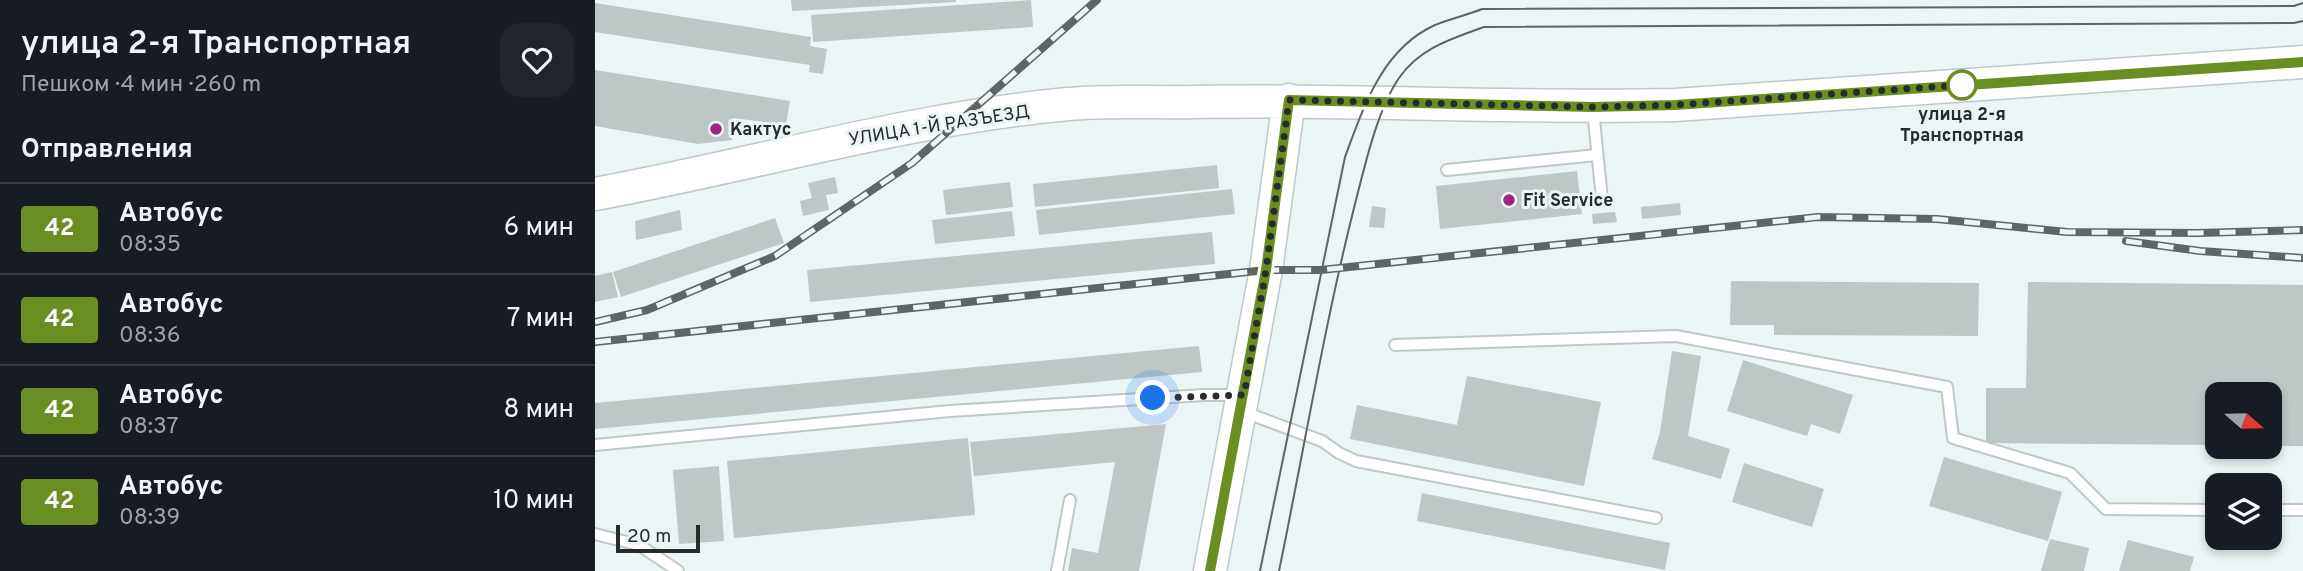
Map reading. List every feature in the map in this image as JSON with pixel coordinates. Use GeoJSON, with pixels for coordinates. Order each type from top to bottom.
{"type":"FeatureCollection","features":[{"type":"Feature","properties":{"kind":"main road","name":"УЛИЦА 1-Й РАЗЪЕЗД"},"geometry":{"type":"LineString","coordinates":[[595,194],[680,179],[869,134],[967,117],[1070,104],[1289,100],[1593,107],[1689,104],[2303,62]]}},
{"type":"Feature","properties":{"kind":"main road"},"geometry":{"type":"LineString","coordinates":[[1210,571],[1266,270],[1289,100]]}},
{"type":"Feature","properties":{"kind":"lane"},"geometry":{"type":"LineString","coordinates":[[1593,107],[1602,200]]}},
{"type":"Feature","properties":{"kind":"lane"},"geometry":{"type":"LineString","coordinates":[[1447,170],[1597,155]]}},
{"type":"Feature","properties":{"kind":"lane"},"geometry":{"type":"LineString","coordinates":[[1395,345],[1676,336],[1947,387],[1953,438],[2070,473],[2106,509],[2205,510]]}},
{"type":"Feature","properties":{"kind":"lane"},"geometry":{"type":"LineString","coordinates":[[595,445],[950,411],[1204,395],[1243,403],[1322,441],[1356,461],[1656,519]]}},
{"type":"Feature","properties":{"kind":"lane"},"geometry":{"type":"LineString","coordinates":[[1057,571],[1070,500]]}},
{"type":"Feature","properties":{"kind":"lane"},"geometry":{"type":"LineString","coordinates":[[2282,510],[2303,510]]}},
{"type":"Feature","properties":{"kind":"lane"},"geometry":{"type":"LineString","coordinates":[[595,534],[639,545],[678,571]]}},
{"type":"Feature","properties":{"kind":"building"},"geometry":{"type":"Polygon","coordinates":[[[791,0],[956,0],[956,2],[792,11],[791,0]]]}},
{"type":"Feature","properties":{"kind":"building"},"geometry":{"type":"Polygon","coordinates":[[[1031,0],[1033,27],[813,42],[811,15],[1031,0]]]}},
{"type":"Feature","properties":{"kind":"building"},"geometry":{"type":"Polygon","coordinates":[[[595,3],[811,37],[810,46],[827,49],[823,74],[809,72],[810,65],[595,32],[595,3]]]}},
{"type":"Feature","properties":{"kind":"building"},"geometry":{"type":"Polygon","coordinates":[[[595,70],[790,101],[786,125],[733,118],[732,140],[698,144],[595,126],[595,70]]]}},
{"type":"Feature","properties":{"kind":"building"},"geometry":{"type":"Polygon","coordinates":[[[1217,165],[1219,188],[1035,207],[1033,184],[1217,165]]]}},
{"type":"Feature","properties":{"kind":"building","name":"Fit Service"},"geometry":{"type":"Polygon","coordinates":[[[1577,171],[1582,214],[1440,229],[1436,186],[1577,171]]]}},
{"type":"Feature","properties":{"kind":"building"},"geometry":{"type":"Polygon","coordinates":[[[835,177],[838,193],[826,195],[829,210],[803,216],[800,201],[812,198],[808,183],[835,177]]]}},
{"type":"Feature","properties":{"kind":"building"},"geometry":{"type":"Polygon","coordinates":[[[1010,182],[1013,207],[946,215],[943,190],[1010,182]]]}},
{"type":"Feature","properties":{"kind":"building"},"geometry":{"type":"Polygon","coordinates":[[[1232,189],[1235,214],[1039,235],[1036,210],[1232,189]]]}},
{"type":"Feature","properties":{"kind":"building"},"geometry":{"type":"Polygon","coordinates":[[[1680,203],[1681,215],[1642,219],[1641,207],[1680,203]]]}},
{"type":"Feature","properties":{"kind":"building"},"geometry":{"type":"Polygon","coordinates":[[[1372,206],[1386,208],[1384,228],[1369,227],[1372,206]]]}},
{"type":"Feature","properties":{"kind":"building"},"geometry":{"type":"Polygon","coordinates":[[[680,210],[682,230],[636,240],[635,221],[680,210]]]}},
{"type":"Feature","properties":{"kind":"building"},"geometry":{"type":"Polygon","coordinates":[[[1012,211],[1015,236],[935,244],[932,220],[1012,211]]]}},
{"type":"Feature","properties":{"kind":"building"},"geometry":{"type":"Polygon","coordinates":[[[1615,212],[1617,222],[1593,224],[1592,214],[1615,212]]]}},
{"type":"Feature","properties":{"kind":"building"},"geometry":{"type":"Polygon","coordinates":[[[775,218],[784,243],[621,297],[613,272],[775,218]]]}},
{"type":"Feature","properties":{"kind":"building"},"geometry":{"type":"Polygon","coordinates":[[[1212,232],[1215,264],[810,302],[807,270],[1212,232]]]}},
{"type":"Feature","properties":{"kind":"building"},"geometry":{"type":"Polygon","coordinates":[[[612,272],[618,297],[595,302],[595,276],[612,272]]]}},
{"type":"Feature","properties":{"kind":"building"},"geometry":{"type":"Polygon","coordinates":[[[1731,281],[1979,283],[1978,336],[1774,335],[1774,325],[1730,325],[1731,281]]]}},
{"type":"Feature","properties":{"kind":"building"},"geometry":{"type":"Polygon","coordinates":[[[2028,282],[2303,285],[2303,446],[2282,446],[2282,382],[2205,382],[2205,445],[1986,443],[1986,388],[2026,388],[2028,282]]]}},
{"type":"Feature","properties":{"kind":"building"},"geometry":{"type":"Polygon","coordinates":[[[1199,346],[1202,372],[595,429],[595,403],[1199,346]]]}},
{"type":"Feature","properties":{"kind":"building"},"geometry":{"type":"Polygon","coordinates":[[[1672,351],[1701,356],[1688,436],[1730,449],[1721,479],[1652,459],[1660,432],[1672,351]]]}},
{"type":"Feature","properties":{"kind":"building"},"geometry":{"type":"Polygon","coordinates":[[[1743,360],[1853,395],[1840,434],[1811,424],[1807,436],[1727,411],[1743,360]]]}},
{"type":"Feature","properties":{"kind":"building"},"geometry":{"type":"Polygon","coordinates":[[[1467,376],[1601,402],[1584,486],[1350,439],[1357,405],[1457,425],[1467,376]]]}},
{"type":"Feature","properties":{"kind":"building"},"geometry":{"type":"Polygon","coordinates":[[[1166,424],[1139,571],[1068,571],[1072,548],[1098,553],[1115,462],[974,476],[970,442],[1166,424]]]}},
{"type":"Feature","properties":{"kind":"building"},"geometry":{"type":"Polygon","coordinates":[[[968,438],[975,515],[734,538],[727,461],[968,438]]]}},
{"type":"Feature","properties":{"kind":"building"},"geometry":{"type":"Polygon","coordinates":[[[1944,457],[2062,492],[2048,541],[1929,506],[1944,457]]]}},
{"type":"Feature","properties":{"kind":"building"},"geometry":{"type":"Polygon","coordinates":[[[1744,463],[1824,489],[1812,527],[1732,502],[1744,463]]]}},
{"type":"Feature","properties":{"kind":"building"},"geometry":{"type":"Polygon","coordinates":[[[719,466],[724,541],[679,544],[673,470],[719,466]]]}},
{"type":"Feature","properties":{"kind":"building"},"geometry":{"type":"Polygon","coordinates":[[[1422,493],[1670,543],[1665,570],[1417,521],[1422,493]]]}},
{"type":"Feature","properties":{"kind":"building"},"geometry":{"type":"Polygon","coordinates":[[[2050,539],[2089,548],[2084,571],[2041,571],[2050,539]]]}},
{"type":"Feature","properties":{"kind":"building"},"geometry":{"type":"Polygon","coordinates":[[[2128,540],[2194,557],[2190,571],[2119,571],[2128,540]]]}},
{"type":"Feature","properties":{"kind":"tram line"},"geometry":{"type":"LineString","coordinates":[[1260,571],[1345,157],[1368,99],[1388,64],[1417,35],[1435,25],[1482,9],[2294,6],[2303,3]]}},
{"type":"Feature","properties":{"kind":"tram line"},"geometry":{"type":"LineString","coordinates":[[1279,571],[1333,298],[1372,140],[1384,106],[1399,78],[1417,59],[1437,46],[1484,27],[2303,21]]}},
{"type":"Feature","properties":{"kind":"railway"},"geometry":{"type":"LineString","coordinates":[[595,322],[647,310],[775,256],[912,163],[1097,0]]}},
{"type":"Feature","properties":{"kind":"railway"},"geometry":{"type":"LineString","coordinates":[[595,342],[1266,270],[1321,270],[1818,217],[1937,219],[2067,232],[2198,233],[2303,230]]}},
{"type":"Feature","properties":{"kind":"railway"},"geometry":{"type":"LineString","coordinates":[[2126,241],[2200,251],[2303,258]]}},
{"type":"Feature","properties":{"kind":"bus line","name":"42"},"geometry":{"type":"LineString","coordinates":[[1210,571],[1266,270],[1289,100],[1593,107],[1675,105],[2303,62]]}},
{"type":"Feature","properties":{"kind":"place","name":"улица 2-я Транспортная"},"geometry":{"type":"Point","coordinates":[1962,85]}},
{"type":"Feature","properties":{"kind":"place","name":"Кактус"},"geometry":{"type":"Point","coordinates":[716,129]}},
{"type":"Feature","properties":{"kind":"place","name":"Fit Service"},"geometry":{"type":"Point","coordinates":[1509,200]}},
{"type":"Feature","properties":{"kind":"route"},"geometry":{"type":"LineString","coordinates":[[1153,398],[1244,395],[1266,270],[1289,100],[1593,107],[1675,105],[1975,84],[1962,85]]}}]}
